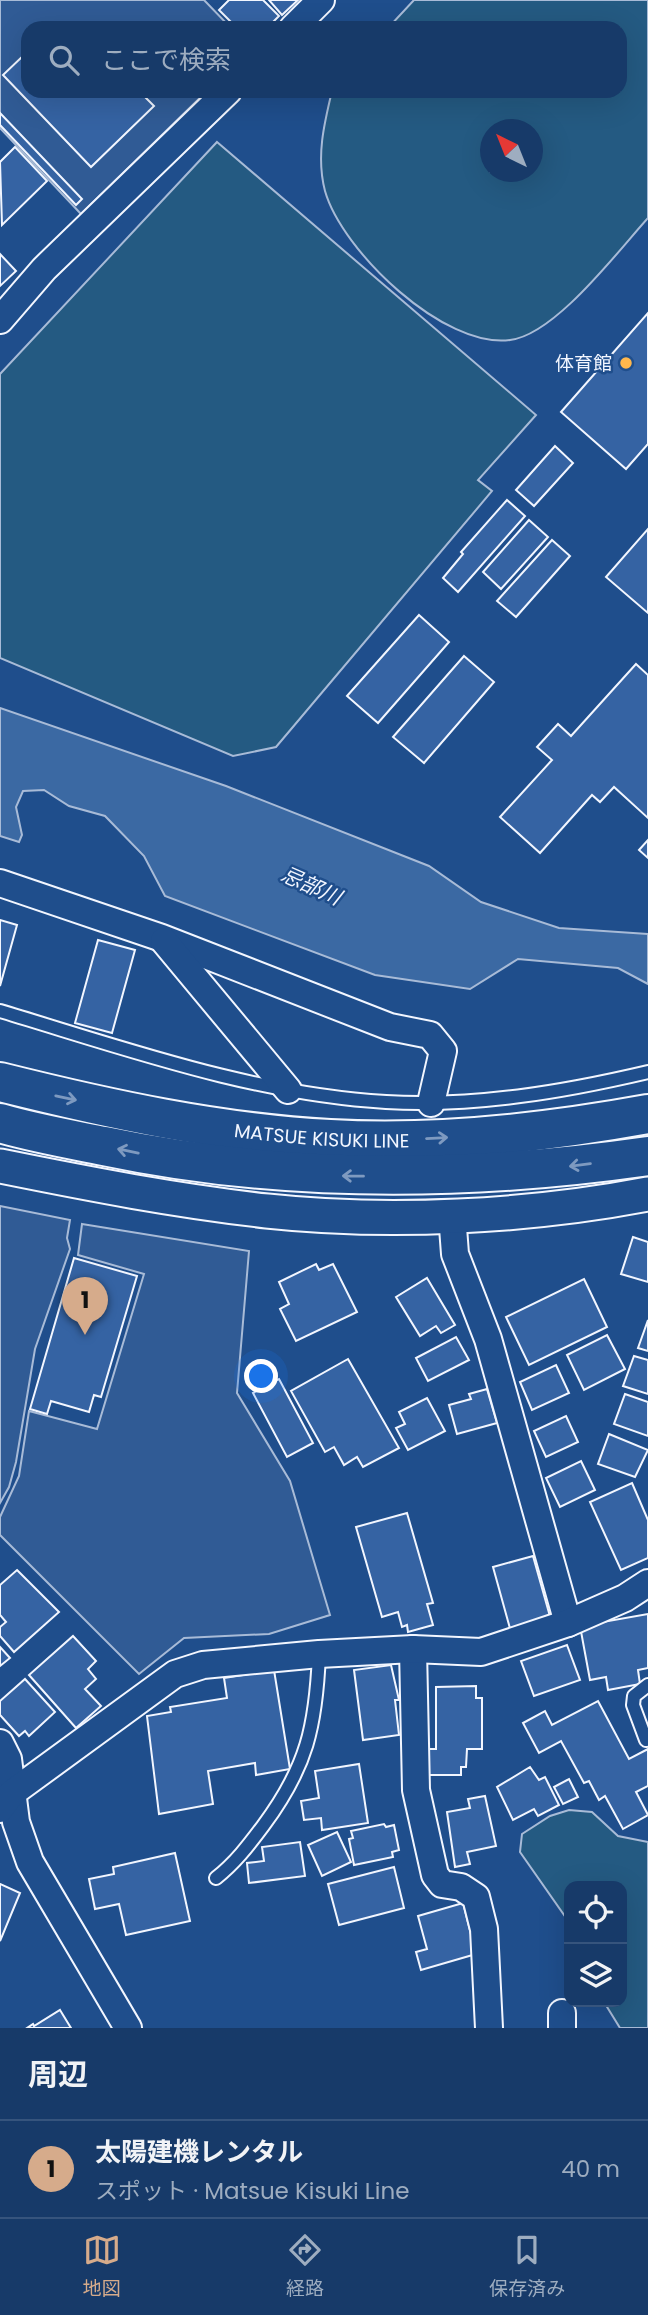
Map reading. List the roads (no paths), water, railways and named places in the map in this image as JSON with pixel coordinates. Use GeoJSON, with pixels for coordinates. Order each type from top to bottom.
{"type":"FeatureCollection","features":[{"type":"Feature","properties":{"kind":"main road","name":"MATSUE KISUKI LINE"},"geometry":{"type":"LineString","coordinates":[[0,1082],[160,1118],[245,1131],[332,1139],[502,1135],[648,1114]]}},
{"type":"Feature","properties":{"kind":"main road","name":"MATSUE KISUKI LINE"},"geometry":{"type":"LineString","coordinates":[[0,1122],[156,1157],[285,1173],[353,1177],[505,1174],[648,1156]]}},
{"type":"Feature","properties":{"kind":"street"},"geometry":{"type":"LineString","coordinates":[[300,21],[321,0]]}},
{"type":"Feature","properties":{"kind":"street"},"geometry":{"type":"LineString","coordinates":[[0,320],[44,270],[221,98]]}},
{"type":"Feature","properties":{"kind":"street"},"geometry":{"type":"LineString","coordinates":[[0,883],[162,938],[390,1027],[430,1035],[443,1051],[431,1103]]}},
{"type":"Feature","properties":{"kind":"street"},"geometry":{"type":"LineString","coordinates":[[162,938],[288,1090]]}},
{"type":"Feature","properties":{"kind":"street"},"geometry":{"type":"LineString","coordinates":[[0,1167],[175,1198],[270,1211],[452,1214],[539,1208],[648,1194]]}},
{"type":"Feature","properties":{"kind":"street"},"geometry":{"type":"LineString","coordinates":[[452,1214],[455,1254],[488,1339],[568,1623]]}},
{"type":"Feature","properties":{"kind":"street"},"geometry":{"type":"LineString","coordinates":[[6,1801],[175,1674],[203,1665],[318,1654],[413,1649],[481,1652],[568,1623],[625,1598],[648,1583]]}},
{"type":"Feature","properties":{"kind":"street"},"geometry":{"type":"LineString","coordinates":[[413,1649],[416,1790],[435,1875],[442,1884],[461,1886],[476,1897],[484,1929],[489,2028]]}},
{"type":"Feature","properties":{"kind":"street"},"geometry":{"type":"LineString","coordinates":[[0,1743],[8,1759],[6,1801],[30,1862],[128,2028]]}},
{"type":"Feature","properties":{"kind":"lane"},"geometry":{"type":"LineString","coordinates":[[0,1011],[186,1067],[288,1090],[385,1102],[431,1103],[576,1089],[648,1072]]}},
{"type":"Feature","properties":{"kind":"lane"},"geometry":{"type":"LineString","coordinates":[[216,1878],[236,1862],[282,1801],[299,1771],[311,1733],[317,1695],[318,1654]]}},
{"type":"Feature","properties":{"kind":"lane"},"geometry":{"type":"LineString","coordinates":[[646,1740],[633,1705],[634,1696],[648,1685]]}},
{"type":"Feature","properties":{"kind":"water","name":"忌部川"},"geometry":{"type":"Polygon","coordinates":[[[0,708],[226,786],[429,866],[481,902],[559,928],[648,934],[648,984],[618,968],[518,959],[470,989],[375,975],[165,896],[144,856],[105,816],[69,806],[44,790],[23,791],[16,807],[22,835],[19,842],[0,836],[0,708]]]}},
{"type":"Feature","properties":{"kind":"place","name":"体育館"},"geometry":{"type":"Point","coordinates":[626,363]}},
{"type":"Feature","properties":{"kind":"place","name":"太陽建機レンタル"},"geometry":{"type":"Point","coordinates":[85,1335]}}]}
